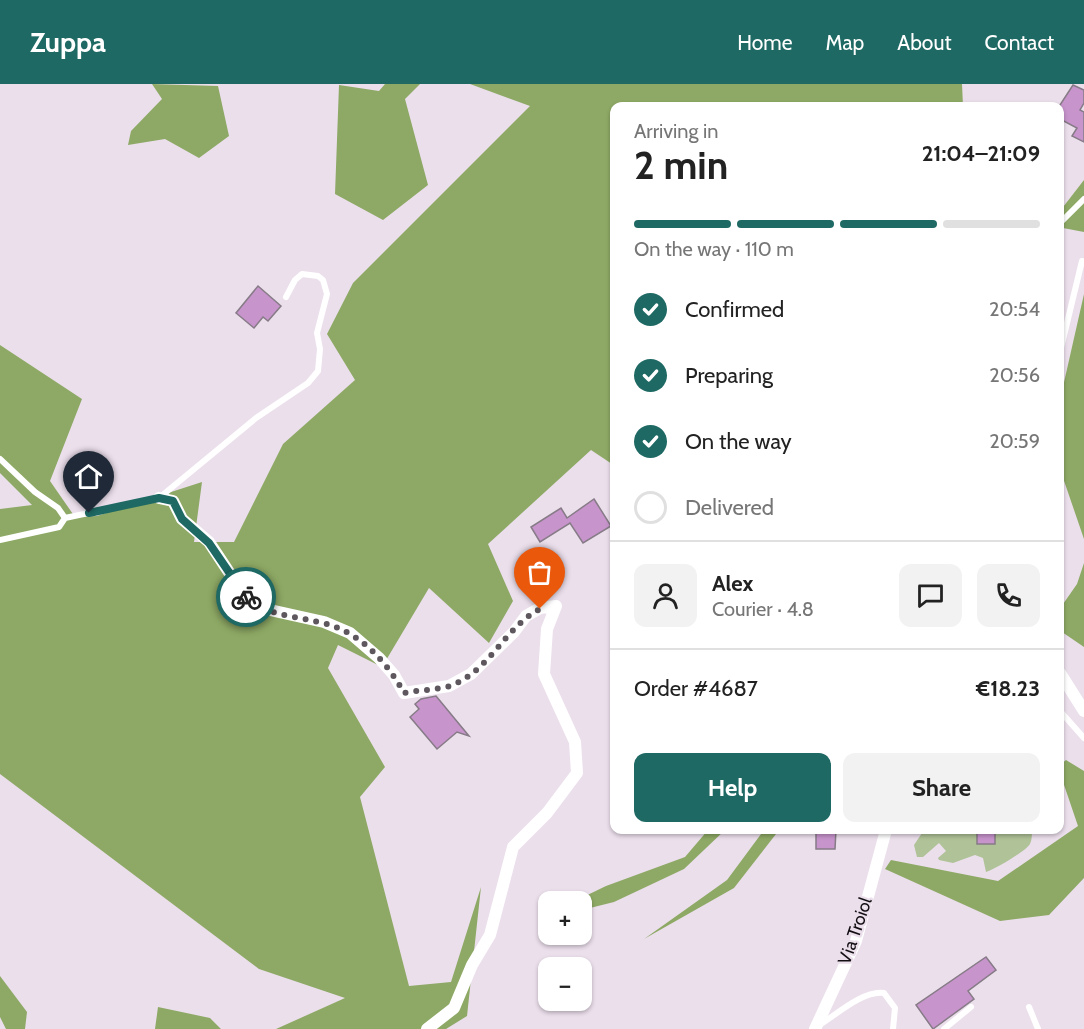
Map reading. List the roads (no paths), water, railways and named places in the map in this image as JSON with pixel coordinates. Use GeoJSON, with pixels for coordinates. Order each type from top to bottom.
{"type":"FeatureCollection","features":[{"type":"Feature","properties":{"kind":"street"},"geometry":{"type":"LineString","coordinates":[[159,498],[173,501],[182,519],[209,543],[248,601],[270,610],[324,622],[350,633],[379,658],[394,675],[404,693],[449,686],[471,674],[514,632],[526,616],[540,609],[556,606],[547,629],[544,674],[576,742],[577,773],[547,813],[513,847],[490,935],[472,965],[454,1008],[427,1029]]}},
{"type":"Feature","properties":{"kind":"street"},"geometry":{"type":"LineString","coordinates":[[1064,679],[1084,711]]}},
{"type":"Feature","properties":{"kind":"street","name":"Via Troiol"},"geometry":{"type":"LineString","coordinates":[[815,1029],[856,941],[885,834]]}},
{"type":"Feature","properties":{"kind":"lane"},"geometry":{"type":"LineString","coordinates":[[1064,219],[1084,199]]}},
{"type":"Feature","properties":{"kind":"lane"},"geometry":{"type":"LineString","coordinates":[[1064,335],[1082,261]]}},
{"type":"Feature","properties":{"kind":"lane"},"geometry":{"type":"LineString","coordinates":[[0,540],[59,527],[65,518],[159,498],[256,418],[308,382],[318,371],[320,349],[317,333],[327,294],[323,280],[318,276],[302,274],[295,280],[286,297]]}},
{"type":"Feature","properties":{"kind":"lane"},"geometry":{"type":"LineString","coordinates":[[0,459],[35,492],[58,508],[65,518]]}},
{"type":"Feature","properties":{"kind":"lane"},"geometry":{"type":"LineString","coordinates":[[1064,716],[1084,738]]}},
{"type":"Feature","properties":{"kind":"lane"},"geometry":{"type":"LineString","coordinates":[[815,1029],[860,1000],[878,992],[884,993],[895,1008],[893,1029]]}},
{"type":"Feature","properties":{"kind":"lane"},"geometry":{"type":"LineString","coordinates":[[944,1029],[971,1007]]}},
{"type":"Feature","properties":{"kind":"lane"},"geometry":{"type":"LineString","coordinates":[[1029,1007],[1038,1029]]}}]}
